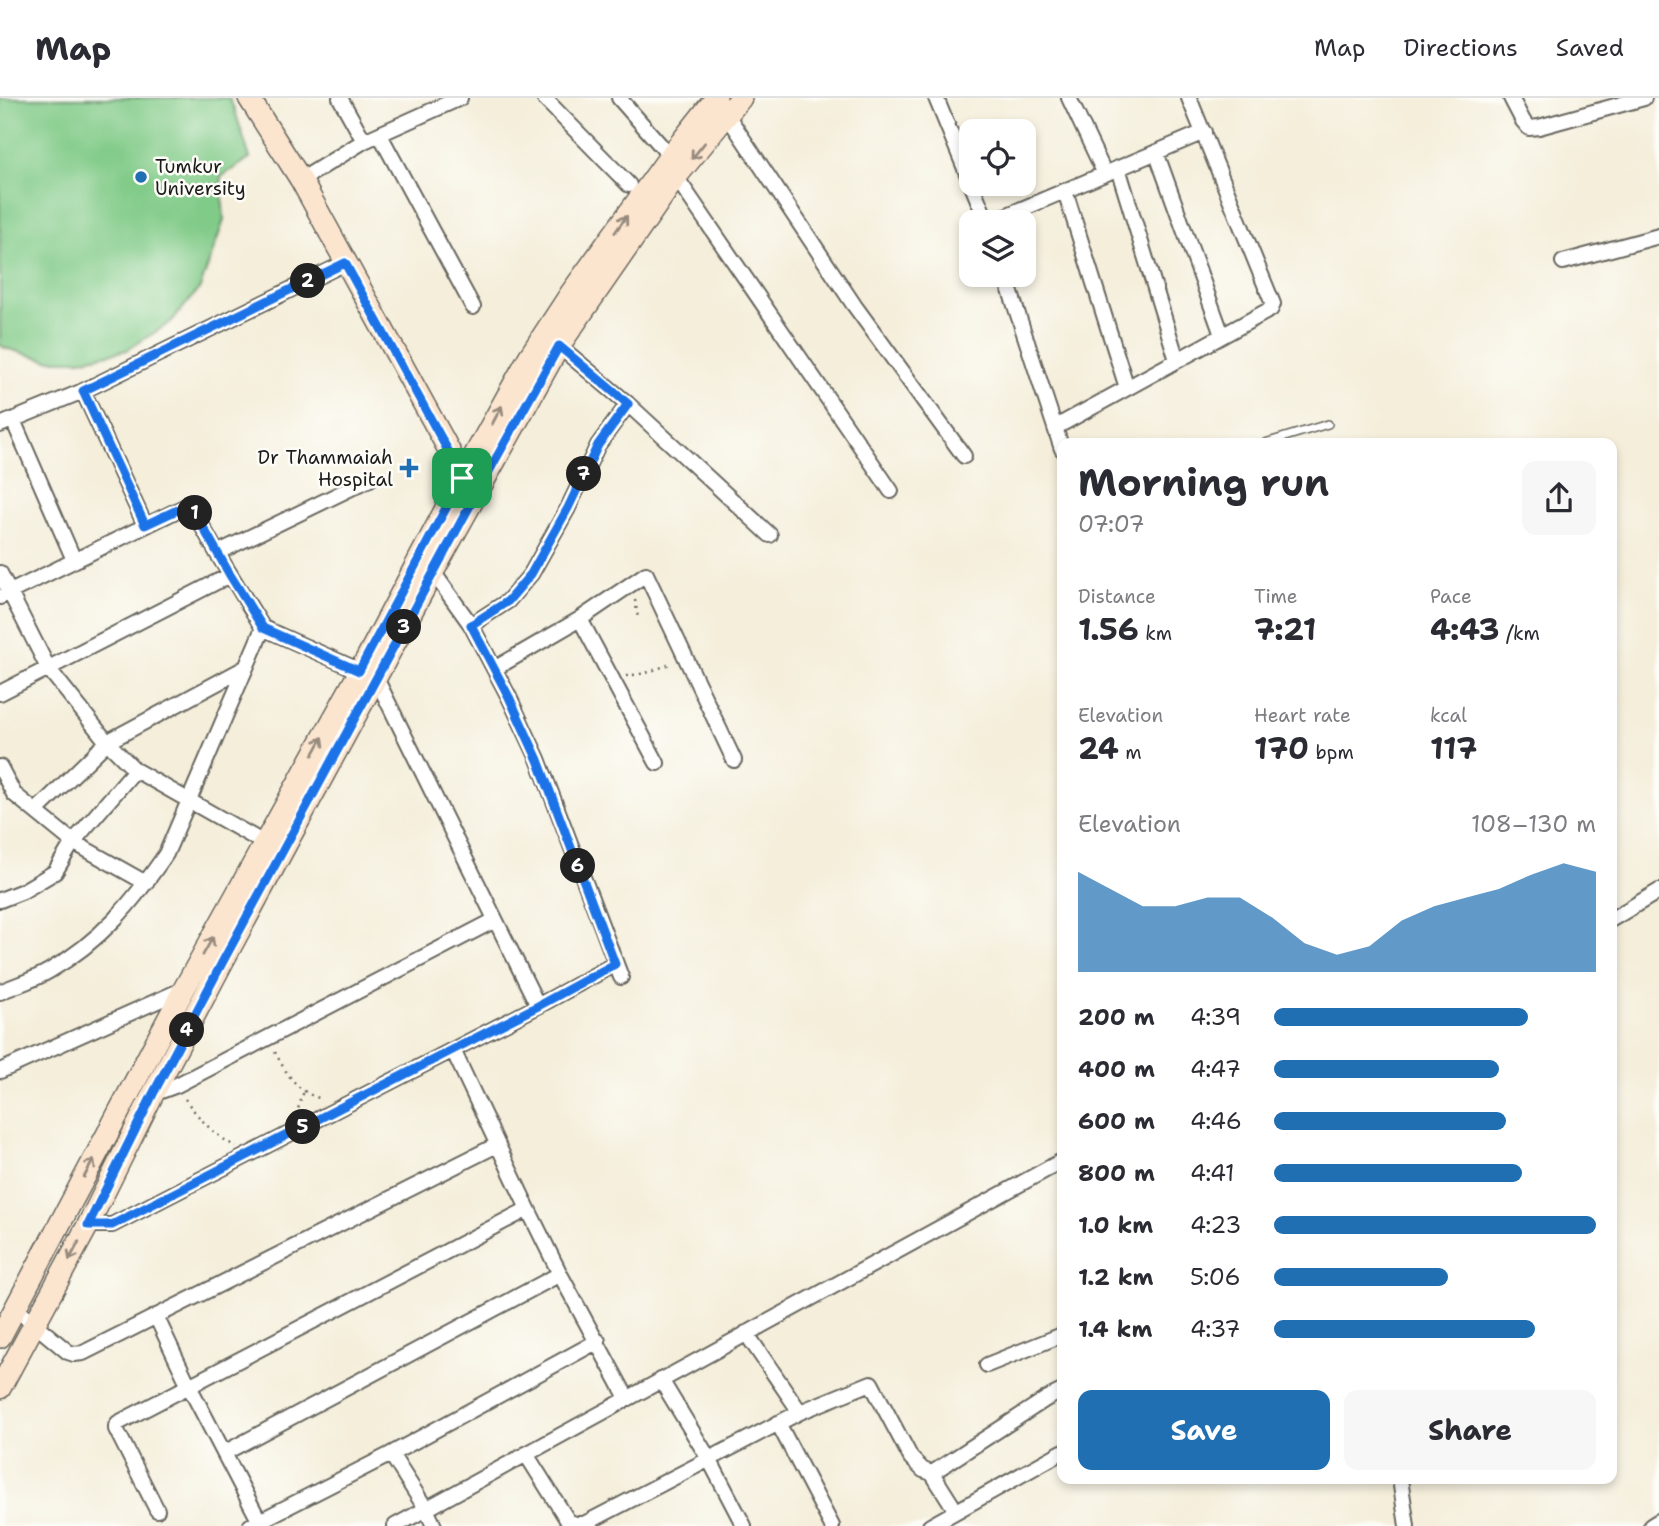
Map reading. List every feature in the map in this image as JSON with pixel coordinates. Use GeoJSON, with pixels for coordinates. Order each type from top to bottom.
{"type":"FeatureCollection","features":[{"type":"Feature","properties":{"kind":"main road"},"geometry":{"type":"LineString","coordinates":[[249,98],[301,180],[474,498]]}},
{"type":"Feature","properties":{"kind":"main road"},"geometry":{"type":"LineString","coordinates":[[0,1388],[88,1225],[223,961],[368,675],[462,478],[529,357],[571,293],[721,107],[741,98]]}},
{"type":"Feature","properties":{"kind":"main road"},"geometry":{"type":"LineString","coordinates":[[0,1337],[264,843],[433,572],[559,346],[673,167]]}},
{"type":"Feature","properties":{"kind":"street"},"geometry":{"type":"LineString","coordinates":[[340,98],[364,141]]}},
{"type":"Feature","properties":{"kind":"street"},"geometry":{"type":"LineString","coordinates":[[301,180],[364,141],[460,98]]}},
{"type":"Feature","properties":{"kind":"street"},"geometry":{"type":"LineString","coordinates":[[544,98],[629,185]]}},
{"type":"Feature","properties":{"kind":"street"},"geometry":{"type":"LineString","coordinates":[[619,98],[673,167],[891,491]]}},
{"type":"Feature","properties":{"kind":"street"},"geometry":{"type":"LineString","coordinates":[[936,98],[984,210]]}},
{"type":"Feature","properties":{"kind":"street"},"geometry":{"type":"LineString","coordinates":[[1069,98],[1112,171],[1177,360]]}},
{"type":"Feature","properties":{"kind":"street"},"geometry":{"type":"LineString","coordinates":[[1056,427],[1271,310],[1273,304],[1189,98]]}},
{"type":"Feature","properties":{"kind":"street"},"geometry":{"type":"LineString","coordinates":[[1511,98],[1522,121],[1529,128],[1644,98]]}},
{"type":"Feature","properties":{"kind":"street"},"geometry":{"type":"LineString","coordinates":[[721,107],[854,305],[964,457]]}},
{"type":"Feature","properties":{"kind":"street"},"geometry":{"type":"LineString","coordinates":[[1018,210],[1204,132]]}},
{"type":"Feature","properties":{"kind":"street"},"geometry":{"type":"LineString","coordinates":[[380,135],[473,307]]}},
{"type":"Feature","properties":{"kind":"street"},"geometry":{"type":"LineString","coordinates":[[1156,152],[1222,335]]}},
{"type":"Feature","properties":{"kind":"street"},"geometry":{"type":"LineString","coordinates":[[1065,191],[1127,388]]}},
{"type":"Feature","properties":{"kind":"street"},"geometry":{"type":"LineString","coordinates":[[1563,262],[1659,236]]}},
{"type":"Feature","properties":{"kind":"street"},"geometry":{"type":"LineString","coordinates":[[74,560],[7,423],[83,391],[345,263]]}},
{"type":"Feature","properties":{"kind":"street"},"geometry":{"type":"LineString","coordinates":[[1008,287],[1059,438]]}},
{"type":"Feature","properties":{"kind":"street"},"geometry":{"type":"LineString","coordinates":[[559,346],[628,404],[769,535]]}},
{"type":"Feature","properties":{"kind":"street"},"geometry":{"type":"LineString","coordinates":[[83,391],[145,525]]}},
{"type":"Feature","properties":{"kind":"street"},"geometry":{"type":"LineString","coordinates":[[471,625],[508,601],[531,574],[568,508],[598,445],[628,404]]}},
{"type":"Feature","properties":{"kind":"street"},"geometry":{"type":"LineString","coordinates":[[217,553],[370,479]]}},
{"type":"Feature","properties":{"kind":"street"},"geometry":{"type":"LineString","coordinates":[[5,594],[190,504],[263,628],[368,675],[538,1006]]}},
{"type":"Feature","properties":{"kind":"street"},"geometry":{"type":"LineString","coordinates":[[88,1225],[112,1225],[538,1006],[618,971],[538,760],[509,697],[471,625],[433,572]]}},
{"type":"Feature","properties":{"kind":"street"},"geometry":{"type":"LineString","coordinates":[[0,573],[5,594],[48,668],[107,742],[135,770],[264,843]]}},
{"type":"Feature","properties":{"kind":"street"},"geometry":{"type":"LineString","coordinates":[[494,669],[580,619],[646,574],[734,760]]}},
{"type":"Feature","properties":{"kind":"street"},"geometry":{"type":"LineString","coordinates":[[0,693],[230,575]]}},
{"type":"Feature","properties":{"kind":"street"},"geometry":{"type":"LineString","coordinates":[[580,619],[657,763]]}},
{"type":"Feature","properties":{"kind":"street"},"geometry":{"type":"LineString","coordinates":[[0,992],[47,972],[79,953],[112,924],[146,883],[166,853],[263,628]]}},
{"type":"Feature","properties":{"kind":"street"},"geometry":{"type":"LineString","coordinates":[[36,811],[107,742],[246,668]]}},
{"type":"Feature","properties":{"kind":"street"},"geometry":{"type":"LineString","coordinates":[[0,767],[14,794],[73,842],[146,883]]}},
{"type":"Feature","properties":{"kind":"street"},"geometry":{"type":"LineString","coordinates":[[0,900],[23,891],[55,872],[73,842],[135,770]]}},
{"type":"Feature","properties":{"kind":"street"},"geometry":{"type":"LineString","coordinates":[[0,801],[14,794]]}},
{"type":"Feature","properties":{"kind":"street"},"geometry":{"type":"LineString","coordinates":[[1617,916],[1659,891]]}},
{"type":"Feature","properties":{"kind":"street"},"geometry":{"type":"LineString","coordinates":[[153,1094],[177,1085],[495,920]]}},
{"type":"Feature","properties":{"kind":"street"},"geometry":{"type":"LineString","coordinates":[[0,1071],[184,989]]}},
{"type":"Feature","properties":{"kind":"street"},"geometry":{"type":"LineString","coordinates":[[453,1050],[560,1274],[627,1398]]}},
{"type":"Feature","properties":{"kind":"street"},"geometry":{"type":"LineString","coordinates":[[15,1308],[68,1352],[79,1354],[498,1144]]}},
{"type":"Feature","properties":{"kind":"street"},"geometry":{"type":"LineString","coordinates":[[396,1526],[1057,1164]]}},
{"type":"Feature","properties":{"kind":"street"},"geometry":{"type":"LineString","coordinates":[[157,1510],[116,1426],[118,1423],[528,1209]]}},
{"type":"Feature","properties":{"kind":"street"},"geometry":{"type":"LineString","coordinates":[[224,1452],[560,1274]]}},
{"type":"Feature","properties":{"kind":"street"},"geometry":{"type":"LineString","coordinates":[[156,1317],[257,1524],[598,1342]]}},
{"type":"Feature","properties":{"kind":"street"},"geometry":{"type":"LineString","coordinates":[[746,1333],[800,1412]]}},
{"type":"Feature","properties":{"kind":"street"},"geometry":{"type":"LineString","coordinates":[[987,1365],[1057,1337]]}},
{"type":"Feature","properties":{"kind":"street"},"geometry":{"type":"LineString","coordinates":[[661,1380],[709,1459],[744,1526]]}},
{"type":"Feature","properties":{"kind":"street"},"geometry":{"type":"LineString","coordinates":[[526,1454],[568,1521],[584,1525],[800,1412],[871,1383],[911,1458],[923,1470],[932,1473],[952,1518]]}},
{"type":"Feature","properties":{"kind":"street"},"geometry":{"type":"LineString","coordinates":[[932,1473],[1057,1394]]}},
{"type":"Feature","properties":{"kind":"street"},"geometry":{"type":"LineString","coordinates":[[778,1423],[832,1526]]}},
{"type":"Feature","properties":{"kind":"street"},"geometry":{"type":"LineString","coordinates":[[391,1454],[434,1526]]}},
{"type":"Feature","properties":{"kind":"street"},"geometry":{"type":"LineString","coordinates":[[930,1526],[952,1518],[1057,1455]]}},
{"type":"Feature","properties":{"kind":"street"},"geometry":{"type":"LineString","coordinates":[[1401,1484],[1407,1526]]}},
{"type":"Feature","properties":{"kind":"street"},"geometry":{"type":"LineString","coordinates":[[1651,1526],[1659,1521]]}},
{"type":"Feature","properties":{"kind":"lane"},"geometry":{"type":"LineString","coordinates":[[1282,438],[1328,424]]}},
{"type":"Feature","properties":{"kind":"path"},"geometry":{"type":"LineString","coordinates":[[620,677],[659,669],[686,657]]}},
{"type":"Feature","properties":{"kind":"path"},"geometry":{"type":"LineString","coordinates":[[268,1038],[282,1065],[300,1089],[316,1098],[347,1105]]}},
{"type":"Feature","properties":{"kind":"path"},"geometry":{"type":"LineString","coordinates":[[177,1085],[196,1113],[212,1129],[228,1142],[252,1153]]}},
{"type":"Feature","properties":{"kind":"green space","name":"Tumkur University"},"geometry":{"type":"Polygon","coordinates":[[[0,98],[229,98],[250,158],[221,177],[224,220],[200,288],[171,322],[127,350],[81,360],[48,360],[0,345],[0,98]]]}},
{"type":"Feature","properties":{"kind":"place","name":"Tumkur University"},"geometry":{"type":"Point","coordinates":[141,177]}},
{"type":"Feature","properties":{"kind":"place","name":"Dr Thammaiah Hospital"},"geometry":{"type":"Point","coordinates":[409,468]}},
{"type":"Feature","properties":{"kind":"route"},"geometry":{"type":"LineString","coordinates":[[462,478],[359,671],[263,628],[190,504],[145,525],[83,391],[345,263],[474,498],[223,961],[88,1225],[112,1225],[615,964],[538,760],[471,625],[508,601],[531,574],[568,508],[598,445],[628,404],[559,346],[474,498],[462,478]]}}]}
